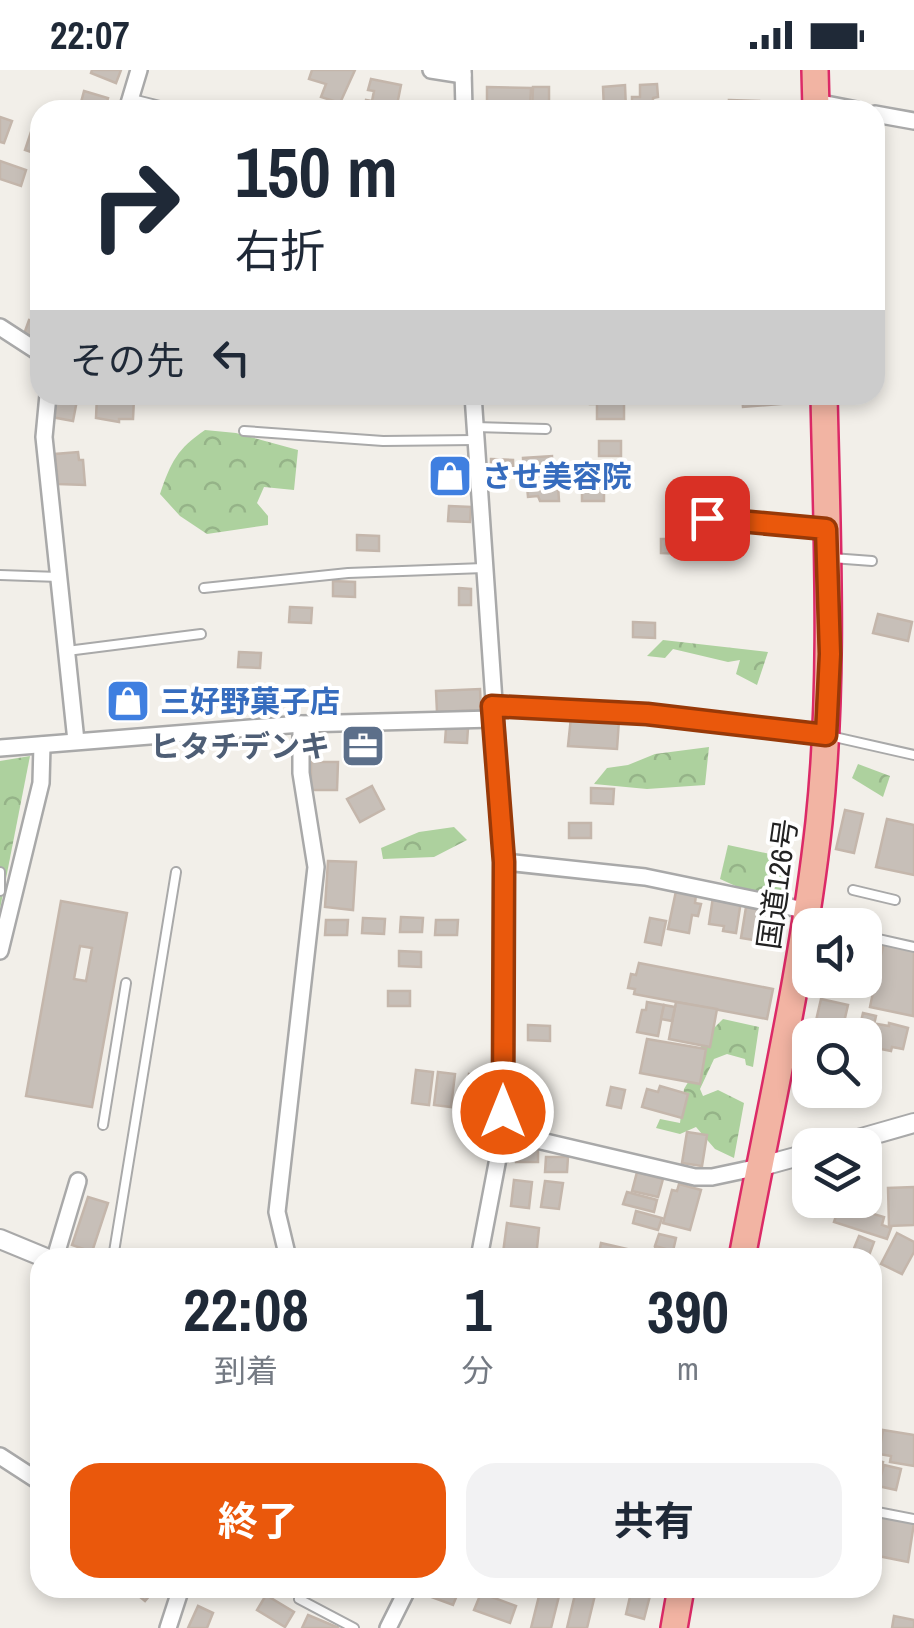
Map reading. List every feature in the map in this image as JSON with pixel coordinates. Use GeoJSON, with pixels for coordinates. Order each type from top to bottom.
{"type":"FeatureCollection","features":[{"type":"Feature","properties":{"kind":"highway"},"geometry":{"type":"LineString","coordinates":[[815,70],[816,100]]}},
{"type":"Feature","properties":{"kind":"highway","name":"国道126号"},"geometry":{"type":"LineString","coordinates":[[811,908],[830,654],[824,405]]}},
{"type":"Feature","properties":{"kind":"highway","name":"国道126号"},"geometry":{"type":"LineString","coordinates":[[744,1248],[794,998]]}},
{"type":"Feature","properties":{"kind":"highway"},"geometry":{"type":"LineString","coordinates":[[674,1628],[679,1598]]}},
{"type":"Feature","properties":{"kind":"street"},"geometry":{"type":"LineString","coordinates":[[130,100],[139,70]]}},
{"type":"Feature","properties":{"kind":"street"},"geometry":{"type":"LineString","coordinates":[[431,70],[463,73],[464,100]]}},
{"type":"Feature","properties":{"kind":"street"},"geometry":{"type":"LineString","coordinates":[[885,116],[914,121]]}},
{"type":"Feature","properties":{"kind":"street"},"geometry":{"type":"LineString","coordinates":[[0,327],[30,346]]}},
{"type":"Feature","properties":{"kind":"street"},"geometry":{"type":"LineString","coordinates":[[47,405],[44,437],[76,741]]}},
{"type":"Feature","properties":{"kind":"street"},"geometry":{"type":"LineString","coordinates":[[474,405],[504,862],[503,1132],[481,1248]]}},
{"type":"Feature","properties":{"kind":"street"},"geometry":{"type":"LineString","coordinates":[[0,748],[492,713],[647,714],[826,735]]}},
{"type":"Feature","properties":{"kind":"street"},"geometry":{"type":"LineString","coordinates":[[286,1248],[278,1212],[316,867],[301,773],[301,724]]}},
{"type":"Feature","properties":{"kind":"street"},"geometry":{"type":"LineString","coordinates":[[1,942],[41,783],[42,744]]}},
{"type":"Feature","properties":{"kind":"street"},"geometry":{"type":"LineString","coordinates":[[504,862],[645,876],[792,915]]}},
{"type":"Feature","properties":{"kind":"street"},"geometry":{"type":"LineString","coordinates":[[882,1132],[914,1123]]}},
{"type":"Feature","properties":{"kind":"street"},"geometry":{"type":"LineString","coordinates":[[503,1132],[694,1177],[712,1177],[792,1158]]}},
{"type":"Feature","properties":{"kind":"street"},"geometry":{"type":"LineString","coordinates":[[57,1248],[78,1181]]}},
{"type":"Feature","properties":{"kind":"street"},"geometry":{"type":"LineString","coordinates":[[0,1240],[30,1252]]}},
{"type":"Feature","properties":{"kind":"street"},"geometry":{"type":"LineString","coordinates":[[0,1456],[30,1476]]}},
{"type":"Feature","properties":{"kind":"street"},"geometry":{"type":"LineString","coordinates":[[168,1628],[178,1598]]}},
{"type":"Feature","properties":{"kind":"street"},"geometry":{"type":"LineString","coordinates":[[388,1628],[403,1598]]}},
{"type":"Feature","properties":{"kind":"lane"},"geometry":{"type":"LineString","coordinates":[[244,431],[383,441],[546,429]]}},
{"type":"Feature","properties":{"kind":"lane"},"geometry":{"type":"LineString","coordinates":[[707,518],[826,529]]}},
{"type":"Feature","properties":{"kind":"lane"},"geometry":{"type":"LineString","coordinates":[[827,558],[872,561]]}},
{"type":"Feature","properties":{"kind":"lane"},"geometry":{"type":"LineString","coordinates":[[204,588],[348,573],[484,568]]}},
{"type":"Feature","properties":{"kind":"lane"},"geometry":{"type":"LineString","coordinates":[[0,575],[59,577]]}},
{"type":"Feature","properties":{"kind":"lane"},"geometry":{"type":"LineString","coordinates":[[67,651],[201,634]]}},
{"type":"Feature","properties":{"kind":"lane"},"geometry":{"type":"LineString","coordinates":[[826,735],[914,754]]}},
{"type":"Feature","properties":{"kind":"lane"},"geometry":{"type":"LineString","coordinates":[[0,872],[0,891]]}},
{"type":"Feature","properties":{"kind":"lane"},"geometry":{"type":"LineString","coordinates":[[114,1248],[176,872]]}},
{"type":"Feature","properties":{"kind":"lane"},"geometry":{"type":"LineString","coordinates":[[853,890],[896,900]]}},
{"type":"Feature","properties":{"kind":"lane"},"geometry":{"type":"LineString","coordinates":[[882,940],[914,947]]}},
{"type":"Feature","properties":{"kind":"lane"},"geometry":{"type":"LineString","coordinates":[[102,1124],[126,983]]}},
{"type":"Feature","properties":{"kind":"lane"},"geometry":{"type":"LineString","coordinates":[[124,1128],[135,1129]]}},
{"type":"Feature","properties":{"kind":"lane"},"geometry":{"type":"LineString","coordinates":[[882,1514],[914,1519]]}},
{"type":"Feature","properties":{"kind":"lane"},"geometry":{"type":"LineString","coordinates":[[299,1598],[354,1628]]}},
{"type":"Feature","properties":{"kind":"green space"},"geometry":{"type":"Polygon","coordinates":[[[205,430],[236,433],[298,450],[294,490],[264,487],[257,503],[268,516],[268,525],[207,534],[180,516],[160,494],[176,457],[205,430]]]}},
{"type":"Feature","properties":{"kind":"green space"},"geometry":{"type":"Polygon","coordinates":[[[663,640],[768,652],[757,685],[736,674],[740,660],[728,662],[673,649],[665,658],[647,656],[663,640]]]}},
{"type":"Feature","properties":{"kind":"green space"},"geometry":{"type":"Polygon","coordinates":[[[709,747],[705,785],[647,789],[594,784],[607,768],[655,754],[709,747]]]}},
{"type":"Feature","properties":{"kind":"green space"},"geometry":{"type":"Polygon","coordinates":[[[30,756],[0,909],[0,761],[30,756]]]}},
{"type":"Feature","properties":{"kind":"green space"},"geometry":{"type":"Polygon","coordinates":[[[858,764],[890,776],[883,797],[852,778],[858,764]]]}},
{"type":"Feature","properties":{"kind":"green space"},"geometry":{"type":"Polygon","coordinates":[[[454,827],[467,840],[434,857],[383,859],[381,848],[419,832],[454,827]]]}},
{"type":"Feature","properties":{"kind":"green space"},"geometry":{"type":"Polygon","coordinates":[[[728,845],[794,859],[788,896],[740,888],[720,879],[728,845]]]}},
{"type":"Feature","properties":{"kind":"green space"},"geometry":{"type":"Polygon","coordinates":[[[723,1019],[759,1027],[753,1067],[746,1065],[745,1059],[727,1054],[714,1059],[700,1089],[703,1096],[718,1090],[744,1103],[734,1158],[715,1149],[696,1127],[680,1134],[656,1128],[660,1119],[680,1123],[684,1089],[693,1074],[703,1039],[723,1019]]]}},
{"type":"Feature","properties":{"kind":"building"},"geometry":{"type":"Polygon","coordinates":[[[121,70],[116,83],[91,73],[121,70]]]}},
{"type":"Feature","properties":{"kind":"building"},"geometry":{"type":"Polygon","coordinates":[[[312,70],[355,70],[341,100],[321,97],[326,84],[309,79],[312,70]]]}},
{"type":"Feature","properties":{"kind":"building"},"geometry":{"type":"Polygon","coordinates":[[[371,79],[401,85],[398,100],[372,100],[374,91],[368,90],[371,79]]]}},
{"type":"Feature","properties":{"kind":"building"},"geometry":{"type":"Polygon","coordinates":[[[657,84],[658,97],[632,100],[640,97],[640,85],[657,84]]]}},
{"type":"Feature","properties":{"kind":"building"},"geometry":{"type":"Polygon","coordinates":[[[625,85],[626,100],[604,100],[603,87],[625,85]]]}},
{"type":"Feature","properties":{"kind":"building"},"geometry":{"type":"Polygon","coordinates":[[[487,87],[531,88],[530,100],[487,100],[487,87]]]}},
{"type":"Feature","properties":{"kind":"building"},"geometry":{"type":"Polygon","coordinates":[[[533,87],[549,87],[549,100],[532,100],[533,87]]]}},
{"type":"Feature","properties":{"kind":"building"},"geometry":{"type":"Polygon","coordinates":[[[84,91],[108,98],[108,100],[82,100],[84,91]]]}},
{"type":"Feature","properties":{"kind":"building"},"geometry":{"type":"Polygon","coordinates":[[[0,117],[12,121],[4,143],[0,142],[0,117]]]}},
{"type":"Feature","properties":{"kind":"building"},"geometry":{"type":"Polygon","coordinates":[[[0,161],[26,170],[21,186],[0,179],[0,161]]]}},
{"type":"Feature","properties":{"kind":"building"},"geometry":{"type":"Polygon","coordinates":[[[54,405],[76,405],[73,421],[51,417],[54,405]]]}},
{"type":"Feature","properties":{"kind":"building"},"geometry":{"type":"Polygon","coordinates":[[[97,405],[134,405],[133,419],[119,422],[96,418],[97,405]]]}},
{"type":"Feature","properties":{"kind":"building"},"geometry":{"type":"Polygon","coordinates":[[[597,405],[624,405],[624,419],[597,419],[597,405]]]}},
{"type":"Feature","properties":{"kind":"building"},"geometry":{"type":"Polygon","coordinates":[[[599,441],[621,441],[621,456],[599,456],[599,441]]]}},
{"type":"Feature","properties":{"kind":"building"},"geometry":{"type":"Polygon","coordinates":[[[78,452],[79,460],[83,460],[85,485],[58,484],[55,454],[78,452]]]}},
{"type":"Feature","properties":{"kind":"building"},"geometry":{"type":"Polygon","coordinates":[[[552,456],[553,475],[524,477],[523,458],[552,456]]]}},
{"type":"Feature","properties":{"kind":"building"},"geometry":{"type":"Polygon","coordinates":[[[491,459],[513,460],[513,475],[491,474],[491,459]]]}},
{"type":"Feature","properties":{"kind":"building"},"geometry":{"type":"Polygon","coordinates":[[[558,485],[559,501],[528,497],[527,486],[558,485]]]}},
{"type":"Feature","properties":{"kind":"building"},"geometry":{"type":"Polygon","coordinates":[[[582,486],[604,486],[604,501],[582,501],[582,486]]]}},
{"type":"Feature","properties":{"kind":"building"},"geometry":{"type":"Polygon","coordinates":[[[449,506],[471,507],[470,522],[448,521],[449,506]]]}},
{"type":"Feature","properties":{"kind":"building"},"geometry":{"type":"Polygon","coordinates":[[[357,535],[379,536],[379,551],[357,550],[357,535]]]}},
{"type":"Feature","properties":{"kind":"building"},"geometry":{"type":"Polygon","coordinates":[[[661,539],[683,539],[683,554],[661,553],[661,539]]]}},
{"type":"Feature","properties":{"kind":"building"},"geometry":{"type":"Polygon","coordinates":[[[333,581],[355,582],[355,597],[333,596],[333,581]]]}},
{"type":"Feature","properties":{"kind":"building"},"geometry":{"type":"Polygon","coordinates":[[[459,588],[471,589],[471,605],[459,605],[459,588]]]}},
{"type":"Feature","properties":{"kind":"building"},"geometry":{"type":"Polygon","coordinates":[[[290,607],[312,608],[311,623],[289,622],[290,607]]]}},
{"type":"Feature","properties":{"kind":"building"},"geometry":{"type":"Polygon","coordinates":[[[878,614],[912,622],[908,641],[873,633],[878,614]]]}},
{"type":"Feature","properties":{"kind":"building"},"geometry":{"type":"Polygon","coordinates":[[[633,622],[655,623],[655,638],[633,637],[633,622]]]}},
{"type":"Feature","properties":{"kind":"building"},"geometry":{"type":"Polygon","coordinates":[[[239,652],[261,653],[260,668],[238,667],[239,652]]]}},
{"type":"Feature","properties":{"kind":"building"},"geometry":{"type":"Polygon","coordinates":[[[480,689],[481,710],[437,712],[436,691],[480,689]]]}},
{"type":"Feature","properties":{"kind":"building"},"geometry":{"type":"Polygon","coordinates":[[[571,717],[619,720],[617,749],[568,746],[571,717]]]}},
{"type":"Feature","properties":{"kind":"building"},"geometry":{"type":"Polygon","coordinates":[[[446,728],[468,728],[467,743],[445,742],[446,728]]]}},
{"type":"Feature","properties":{"kind":"building"},"geometry":{"type":"Polygon","coordinates":[[[311,762],[338,762],[337,790],[311,790],[311,762]]]}},
{"type":"Feature","properties":{"kind":"building"},"geometry":{"type":"Polygon","coordinates":[[[372,786],[384,809],[360,822],[347,799],[372,786]]]}},
{"type":"Feature","properties":{"kind":"building"},"geometry":{"type":"Polygon","coordinates":[[[591,788],[614,789],[613,804],[591,803],[591,788]]]}},
{"type":"Feature","properties":{"kind":"building"},"geometry":{"type":"Polygon","coordinates":[[[845,810],[863,814],[854,853],[836,849],[845,810]]]}},
{"type":"Feature","properties":{"kind":"building"},"geometry":{"type":"Polygon","coordinates":[[[887,819],[914,825],[914,875],[876,867],[887,819]]]}},
{"type":"Feature","properties":{"kind":"building"},"geometry":{"type":"Polygon","coordinates":[[[569,823],[591,823],[591,838],[569,838],[569,823]]]}},
{"type":"Feature","properties":{"kind":"building"},"geometry":{"type":"Polygon","coordinates":[[[328,861],[356,862],[353,910],[325,907],[328,861]]]}},
{"type":"Feature","properties":{"kind":"building"},"geometry":{"type":"Polygon","coordinates":[[[676,891],[696,895],[695,903],[701,904],[698,916],[692,915],[689,933],[668,929],[676,891]]]}},
{"type":"Feature","properties":{"kind":"building"},"geometry":{"type":"Polygon","coordinates":[[[713,897],[741,901],[736,933],[709,924],[713,897]]]}},
{"type":"Feature","properties":{"kind":"building"},"geometry":{"type":"Polygon","coordinates":[[[61,901],[127,913],[92,1107],[26,1096],[61,901]],[[80,946],[74,979],[86,981],[92,948],[80,946]]]}},
{"type":"Feature","properties":{"kind":"building"},"geometry":{"type":"Polygon","coordinates":[[[746,907],[765,911],[760,941],[741,938],[746,907]]]}},
{"type":"Feature","properties":{"kind":"building"},"geometry":{"type":"Polygon","coordinates":[[[401,917],[423,918],[422,932],[400,932],[401,917]]]}},
{"type":"Feature","properties":{"kind":"building"},"geometry":{"type":"Polygon","coordinates":[[[363,918],[385,919],[384,934],[362,933],[363,918]]]}},
{"type":"Feature","properties":{"kind":"building"},"geometry":{"type":"Polygon","coordinates":[[[650,918],[666,921],[661,945],[645,942],[650,918]]]}},
{"type":"Feature","properties":{"kind":"building"},"geometry":{"type":"Polygon","coordinates":[[[326,920],[348,920],[347,935],[325,935],[326,920]]]}},
{"type":"Feature","properties":{"kind":"building"},"geometry":{"type":"Polygon","coordinates":[[[436,920],[458,920],[457,935],[435,935],[436,920]]]}},
{"type":"Feature","properties":{"kind":"building"},"geometry":{"type":"Polygon","coordinates":[[[884,943],[914,950],[913,1016],[870,1007],[872,998],[882,998],[884,943]]]}},
{"type":"Feature","properties":{"kind":"building"},"geometry":{"type":"Polygon","coordinates":[[[399,951],[421,952],[421,967],[399,966],[399,951]]]}},
{"type":"Feature","properties":{"kind":"building"},"geometry":{"type":"Polygon","coordinates":[[[639,963],[773,989],[767,1019],[634,994],[635,989],[628,988],[639,963]]]}},
{"type":"Feature","properties":{"kind":"building"},"geometry":{"type":"Polygon","coordinates":[[[388,991],[410,991],[410,1006],[388,1006],[388,991]]]}},
{"type":"Feature","properties":{"kind":"building"},"geometry":{"type":"Polygon","coordinates":[[[821,999],[848,1005],[845,1018],[817,1018],[821,999]]]}},
{"type":"Feature","properties":{"kind":"building"},"geometry":{"type":"Polygon","coordinates":[[[647,1002],[664,1005],[658,1036],[637,1032],[647,1002]]]}},
{"type":"Feature","properties":{"kind":"building"},"geometry":{"type":"Polygon","coordinates":[[[676,1002],[717,1009],[710,1047],[669,1039],[676,1002]]]}},
{"type":"Feature","properties":{"kind":"building"},"geometry":{"type":"Polygon","coordinates":[[[664,1005],[675,1007],[672,1021],[661,1019],[664,1005]]]}},
{"type":"Feature","properties":{"kind":"building"},"geometry":{"type":"Polygon","coordinates":[[[528,1025],[550,1026],[550,1041],[528,1040],[528,1025]]]}},
{"type":"Feature","properties":{"kind":"building"},"geometry":{"type":"Polygon","coordinates":[[[882,1025],[908,1028],[903,1049],[882,1049],[882,1025]]]}},
{"type":"Feature","properties":{"kind":"building"},"geometry":{"type":"Polygon","coordinates":[[[647,1039],[706,1049],[700,1084],[640,1073],[647,1039]]]}},
{"type":"Feature","properties":{"kind":"building"},"geometry":{"type":"Polygon","coordinates":[[[416,1070],[433,1072],[429,1105],[412,1103],[416,1070]]]}},
{"type":"Feature","properties":{"kind":"building"},"geometry":{"type":"Polygon","coordinates":[[[438,1072],[455,1074],[451,1107],[434,1105],[438,1072]]]}},
{"type":"Feature","properties":{"kind":"building"},"geometry":{"type":"Polygon","coordinates":[[[469,1074],[486,1076],[482,1109],[465,1107],[469,1074]]]}},
{"type":"Feature","properties":{"kind":"building"},"geometry":{"type":"Polygon","coordinates":[[[660,1086],[688,1094],[682,1118],[642,1107],[647,1089],[658,1092],[660,1086]]]}},
{"type":"Feature","properties":{"kind":"building"},"geometry":{"type":"Polygon","coordinates":[[[611,1087],[625,1090],[621,1108],[607,1105],[611,1087]]]}},
{"type":"Feature","properties":{"kind":"building"},"geometry":{"type":"Polygon","coordinates":[[[687,1132],[707,1135],[702,1166],[682,1163],[687,1132]]]}},
{"type":"Feature","properties":{"kind":"building"},"geometry":{"type":"Polygon","coordinates":[[[516,1147],[538,1148],[538,1162],[516,1162],[516,1147]]]}},
{"type":"Feature","properties":{"kind":"building"},"geometry":{"type":"Polygon","coordinates":[[[546,1157],[568,1157],[567,1172],[545,1172],[546,1157]]]}},
{"type":"Feature","properties":{"kind":"building"},"geometry":{"type":"Polygon","coordinates":[[[637,1172],[663,1179],[658,1197],[632,1191],[637,1172]]]}},
{"type":"Feature","properties":{"kind":"building"},"geometry":{"type":"Polygon","coordinates":[[[514,1180],[532,1182],[529,1208],[511,1206],[514,1180]]]}},
{"type":"Feature","properties":{"kind":"building"},"geometry":{"type":"Polygon","coordinates":[[[545,1181],[563,1183],[559,1209],[541,1207],[545,1181]]]}},
{"type":"Feature","properties":{"kind":"building"},"geometry":{"type":"Polygon","coordinates":[[[679,1184],[701,1190],[690,1230],[663,1223],[672,1190],[677,1191],[679,1184]]]}},
{"type":"Feature","properties":{"kind":"building"},"geometry":{"type":"Polygon","coordinates":[[[914,1187],[914,1225],[889,1226],[888,1188],[914,1187]]]}},
{"type":"Feature","properties":{"kind":"building"},"geometry":{"type":"Polygon","coordinates":[[[627,1192],[657,1200],[654,1212],[623,1204],[627,1192]]]}},
{"type":"Feature","properties":{"kind":"building"},"geometry":{"type":"Polygon","coordinates":[[[88,1197],[108,1203],[93,1248],[72,1245],[88,1197]]]}},
{"type":"Feature","properties":{"kind":"building"},"geometry":{"type":"Polygon","coordinates":[[[636,1211],[662,1218],[658,1230],[633,1223],[636,1211]]]}},
{"type":"Feature","properties":{"kind":"building"},"geometry":{"type":"Polygon","coordinates":[[[882,1216],[884,1217],[882,1225],[891,1228],[887,1239],[834,1222],[835,1218],[882,1216]]]}},
{"type":"Feature","properties":{"kind":"building"},"geometry":{"type":"Polygon","coordinates":[[[507,1223],[539,1228],[537,1248],[504,1248],[507,1223]]]}},
{"type":"Feature","properties":{"kind":"building"},"geometry":{"type":"Polygon","coordinates":[[[897,1233],[914,1242],[914,1252],[902,1274],[882,1262],[897,1233]]]}},
{"type":"Feature","properties":{"kind":"building"},"geometry":{"type":"Polygon","coordinates":[[[659,1234],[676,1238],[674,1248],[655,1246],[659,1234]]]}},
{"type":"Feature","properties":{"kind":"building"},"geometry":{"type":"Polygon","coordinates":[[[859,1236],[874,1242],[872,1248],[854,1248],[859,1236]]]}},
{"type":"Feature","properties":{"kind":"building"},"geometry":{"type":"Polygon","coordinates":[[[883,1430],[914,1435],[914,1466],[890,1462],[891,1456],[882,1454],[883,1430]]]}},
{"type":"Feature","properties":{"kind":"building"},"geometry":{"type":"Polygon","coordinates":[[[884,1465],[901,1469],[896,1490],[882,1487],[884,1465]]]}},
{"type":"Feature","properties":{"kind":"building"},"geometry":{"type":"Polygon","coordinates":[[[882,1516],[914,1523],[908,1562],[882,1557],[882,1516]]]}},
{"type":"Feature","properties":{"kind":"building"},"geometry":{"type":"Polygon","coordinates":[[[264,1598],[271,1598],[294,1612],[285,1627],[257,1610],[264,1598]]]}},
{"type":"Feature","properties":{"kind":"building"},"geometry":{"type":"Polygon","coordinates":[[[434,1598],[456,1598],[453,1605],[434,1598]]]}},
{"type":"Feature","properties":{"kind":"building"},"geometry":{"type":"Polygon","coordinates":[[[479,1598],[494,1598],[516,1606],[510,1623],[474,1610],[479,1598]]]}},
{"type":"Feature","properties":{"kind":"building"},"geometry":{"type":"Polygon","coordinates":[[[538,1598],[558,1598],[551,1628],[531,1628],[538,1598]]]}},
{"type":"Feature","properties":{"kind":"building"},"geometry":{"type":"Polygon","coordinates":[[[574,1598],[594,1598],[587,1628],[567,1628],[574,1598]]]}},
{"type":"Feature","properties":{"kind":"building"},"geometry":{"type":"Polygon","coordinates":[[[630,1598],[649,1598],[644,1619],[626,1614],[630,1598]]]}},
{"type":"Feature","properties":{"kind":"building"},"geometry":{"type":"Polygon","coordinates":[[[198,1606],[213,1613],[207,1628],[188,1628],[198,1606]]]}},
{"type":"Feature","properties":{"kind":"building"},"geometry":{"type":"Polygon","coordinates":[[[308,1615],[339,1628],[302,1628],[308,1615]]]}},
{"type":"Feature","properties":{"kind":"building"},"geometry":{"type":"Polygon","coordinates":[[[894,1616],[914,1620],[914,1628],[892,1628],[894,1616]]]}},
{"type":"Feature","properties":{"kind":"place","name":"させ美容院"},"geometry":{"type":"Point","coordinates":[450,476]}},
{"type":"Feature","properties":{"kind":"place","name":"三好野菓子店"},"geometry":{"type":"Point","coordinates":[128,701]}},
{"type":"Feature","properties":{"kind":"place","name":"ヒタチデンキ"},"geometry":{"type":"Point","coordinates":[363,746]}},
{"type":"Feature","properties":{"kind":"route"},"geometry":{"type":"LineString","coordinates":[[503,1112],[504,862],[492,706],[647,714],[826,735],[830,654],[826,529],[707,518]]}}]}
